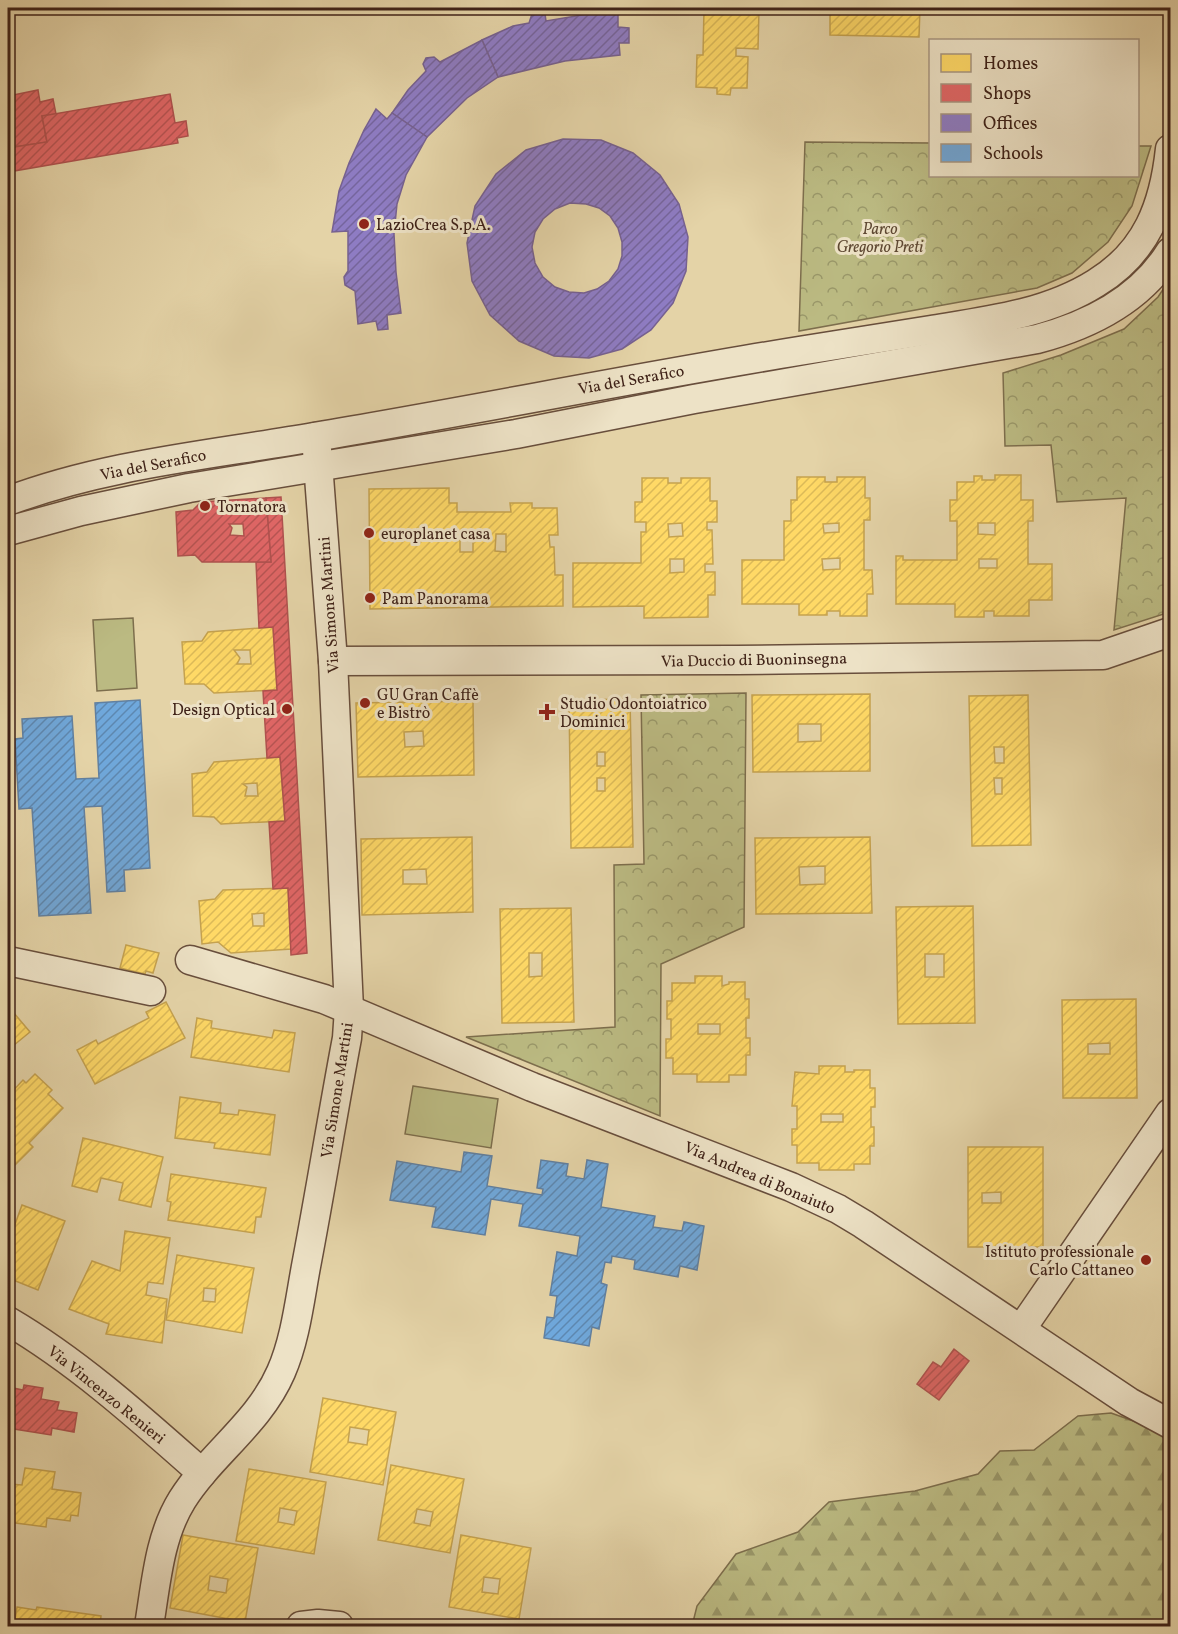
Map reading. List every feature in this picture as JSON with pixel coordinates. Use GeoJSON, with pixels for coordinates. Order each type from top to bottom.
{"type":"FeatureCollection","features":[{"type":"Feature","properties":{"kind":"street","name":"Via del Serafico"},"geometry":{"type":"LineString","coordinates":[[8,501],[59,483],[185,457],[316,437],[677,370],[972,323],[1044,307],[1098,282],[1117,268],[1139,243],[1151,225],[1162,198],[1170,149]]}},
{"type":"Feature","properties":{"kind":"street","name":"Via del Serafico"},"geometry":{"type":"LineString","coordinates":[[8,531],[81,511],[151,496],[1037,339],[1083,323],[1124,301],[1151,277],[1170,252]]}},
{"type":"Feature","properties":{"kind":"street","name":"Via Simone Martini"},"geometry":{"type":"LineString","coordinates":[[148,1626],[163,1542],[181,1501],[202,1473],[271,1395],[283,1369],[292,1337],[314,1225],[347,1038],[349,1009],[333,661],[316,437]]}},
{"type":"Feature","properties":{"kind":"street","name":"Via Duccio di Buoninsegna"},"geometry":{"type":"LineString","coordinates":[[333,661],[1094,656],[1170,632]]}},
{"type":"Feature","properties":{"kind":"street","name":"Via Andrea di Bonaiuto"},"geometry":{"type":"LineString","coordinates":[[190,960],[324,999],[532,1087],[791,1187],[829,1204],[1022,1328],[1129,1402],[1170,1424]]}},
{"type":"Feature","properties":{"kind":"street"},"geometry":{"type":"LineString","coordinates":[[8,961],[151,992]]}},
{"type":"Feature","properties":{"kind":"street"},"geometry":{"type":"LineString","coordinates":[[1022,1328],[1170,1113]]}},
{"type":"Feature","properties":{"kind":"street","name":"Via Vincenzo Renieri"},"geometry":{"type":"LineString","coordinates":[[8,1322],[45,1343],[116,1399],[202,1473]]}},
{"type":"Feature","properties":{"kind":"street"},"geometry":{"type":"LineString","coordinates":[[301,1626],[318,1624],[339,1626]]}},
{"type":"Feature","properties":{"kind":"green space","name":"Parco Gregorio Preti"},"geometry":{"type":"Polygon","coordinates":[[[805,142],[929,143],[929,177],[1139,177],[1139,146],[1151,146],[1132,206],[1108,242],[1072,273],[1037,288],[799,331],[805,142]]]}},
{"type":"Feature","properties":{"kind":"green space"},"geometry":{"type":"Polygon","coordinates":[[[1170,279],[1170,612],[1114,630],[1126,498],[1057,502],[1051,445],[1005,446],[1003,373],[1061,355],[1124,329],[1158,297],[1170,279]]]}},
{"type":"Feature","properties":{"kind":"green space"},"geometry":{"type":"Polygon","coordinates":[[[133,618],[137,688],[97,691],[93,620],[133,618]]]}},
{"type":"Feature","properties":{"kind":"green space"},"geometry":{"type":"Polygon","coordinates":[[[746,693],[744,927],[661,964],[660,1116],[466,1037],[615,1027],[614,865],[644,864],[641,695],[746,693]]]}},
{"type":"Feature","properties":{"kind":"green space"},"geometry":{"type":"Polygon","coordinates":[[[413,1086],[498,1099],[491,1148],[405,1134],[413,1086]]]}},
{"type":"Feature","properties":{"kind":"green space"},"geometry":{"type":"Polygon","coordinates":[[[1111,1413],[1170,1434],[1170,1626],[692,1626],[697,1606],[736,1554],[798,1532],[829,1502],[915,1491],[978,1474],[1000,1451],[1034,1450],[1078,1416],[1111,1413]]]}},
{"type":"Feature","properties":{"kind":"building: Homes"},"geometry":{"type":"Polygon","coordinates":[[[830,8],[920,8],[919,37],[830,35],[830,8]]]}},
{"type":"Feature","properties":{"kind":"building: Homes"},"geometry":{"type":"Polygon","coordinates":[[[704,9],[759,10],[758,49],[736,48],[736,56],[748,57],[747,88],[731,88],[730,95],[717,94],[717,88],[696,87],[697,55],[703,55],[704,9]]]}},
{"type":"Feature","properties":{"kind":"building: Homes"},"geometry":{"type":"Polygon","coordinates":[[[995,475],[1021,475],[1021,500],[1033,500],[1033,521],[1028,521],[1028,564],[1052,564],[1052,600],[1029,600],[1029,616],[994,616],[994,611],[984,611],[984,617],[955,617],[955,604],[896,604],[896,556],[903,556],[903,560],[957,560],[957,521],[950,521],[950,500],[957,500],[957,482],[974,482],[974,476],[982,476],[982,480],[995,480],[995,475]],[[978,523],[978,534],[995,535],[995,523],[978,523]],[[979,559],[979,568],[997,568],[997,559],[979,559]]]}},
{"type":"Feature","properties":{"kind":"building: Homes"},"geometry":{"type":"Polygon","coordinates":[[[797,477],[825,477],[825,482],[837,482],[837,477],[865,477],[865,498],[870,498],[870,520],[864,520],[864,570],[872,570],[873,594],[867,594],[867,616],[840,616],[840,611],[827,611],[827,615],[799,615],[799,604],[742,604],[742,560],[784,560],[784,521],[791,521],[791,500],[797,500],[797,477]],[[839,523],[823,524],[824,533],[839,532],[839,523]],[[840,558],[822,559],[823,570],[840,569],[840,558]]]}},
{"type":"Feature","properties":{"kind":"building: Homes"},"geometry":{"type":"Polygon","coordinates":[[[642,478],[668,478],[668,483],[681,483],[681,478],[710,478],[710,501],[717,501],[717,522],[707,522],[707,530],[712,530],[713,564],[705,564],[705,572],[715,572],[715,595],[708,595],[708,617],[644,618],[644,606],[573,607],[573,563],[641,563],[641,532],[646,532],[646,522],[635,522],[635,502],[642,502],[642,478]],[[682,523],[668,524],[669,537],[683,536],[682,523]],[[670,559],[670,573],[684,572],[684,559],[670,559]]]}},
{"type":"Feature","properties":{"kind":"building: Homes"},"geometry":{"type":"Polygon","coordinates":[[[449,488],[449,503],[457,503],[457,512],[511,512],[510,503],[532,503],[532,508],[557,508],[558,535],[549,535],[550,547],[554,547],[555,575],[563,575],[563,606],[370,609],[369,489],[449,488]],[[460,534],[460,552],[473,552],[473,534],[460,534]],[[496,534],[495,551],[506,552],[506,534],[496,534]]]}},
{"type":"Feature","properties":{"kind":"building: Homes"},"geometry":{"type":"Polygon","coordinates":[[[273,627],[277,690],[214,693],[204,684],[185,684],[182,642],[202,641],[208,632],[273,627]],[[234,650],[240,658],[237,664],[251,664],[250,650],[234,650]]]}},
{"type":"Feature","properties":{"kind":"building: Homes"},"geometry":{"type":"Polygon","coordinates":[[[870,694],[870,771],[753,772],[752,695],[870,694]],[[798,724],[798,742],[821,741],[821,724],[798,724]]]}},
{"type":"Feature","properties":{"kind":"building: Homes"},"geometry":{"type":"Polygon","coordinates":[[[1028,695],[1031,845],[972,846],[969,696],[1028,695]],[[994,747],[995,763],[1004,763],[1004,747],[994,747]],[[994,778],[995,794],[1002,794],[1002,778],[994,778]]]}},
{"type":"Feature","properties":{"kind":"building: Homes"},"geometry":{"type":"Polygon","coordinates":[[[630,699],[633,847],[571,848],[569,700],[630,699]],[[597,752],[597,766],[605,766],[605,752],[597,752]],[[597,778],[597,791],[605,791],[605,778],[597,778]]]}},
{"type":"Feature","properties":{"kind":"building: Homes"},"geometry":{"type":"Polygon","coordinates":[[[473,701],[474,775],[358,777],[356,703],[473,701]],[[423,731],[404,732],[405,747],[424,746],[423,731]]]}},
{"type":"Feature","properties":{"kind":"building: Homes"},"geometry":{"type":"Polygon","coordinates":[[[280,757],[285,821],[221,824],[214,817],[193,816],[192,774],[207,772],[214,762],[280,757]],[[257,783],[243,784],[247,787],[245,796],[258,796],[257,783]]]}},
{"type":"Feature","properties":{"kind":"building: Homes"},"geometry":{"type":"Polygon","coordinates":[[[472,837],[473,912],[362,915],[361,839],[472,837]],[[426,869],[403,870],[403,884],[427,884],[426,869]]]}},
{"type":"Feature","properties":{"kind":"building: Homes"},"geometry":{"type":"Polygon","coordinates":[[[870,837],[872,913],[756,914],[755,838],[870,837]],[[825,866],[799,867],[800,885],[825,884],[825,866]]]}},
{"type":"Feature","properties":{"kind":"building: Homes"},"geometry":{"type":"Polygon","coordinates":[[[288,888],[291,949],[231,953],[218,942],[202,944],[199,901],[215,899],[223,890],[288,888]],[[264,913],[252,914],[253,926],[264,926],[264,913]]]}},
{"type":"Feature","properties":{"kind":"building: Homes"},"geometry":{"type":"Polygon","coordinates":[[[973,906],[975,1023],[898,1024],[896,907],[973,906]],[[925,954],[925,977],[944,977],[944,954],[925,954]]]}},
{"type":"Feature","properties":{"kind":"building: Homes"},"geometry":{"type":"Polygon","coordinates":[[[571,908],[574,1022],[502,1023],[500,909],[571,908]],[[529,953],[529,977],[542,976],[542,953],[529,953]]]}},
{"type":"Feature","properties":{"kind":"building: Homes"},"geometry":{"type":"Polygon","coordinates":[[[126,945],[159,953],[153,973],[146,971],[145,974],[120,968],[126,945]]]}},
{"type":"Feature","properties":{"kind":"building: Homes"},"geometry":{"type":"Polygon","coordinates":[[[695,976],[722,976],[722,986],[729,982],[745,982],[745,999],[749,999],[746,1038],[750,1038],[750,1055],[746,1055],[746,1075],[729,1075],[729,1082],[697,1082],[697,1074],[673,1074],[673,1058],[666,1058],[666,1039],[671,1039],[671,1019],[667,1019],[667,1001],[672,1001],[672,983],[695,983],[695,976]],[[698,1024],[698,1034],[720,1034],[720,1024],[698,1024]]]}},
{"type":"Feature","properties":{"kind":"building: Homes"},"geometry":{"type":"Polygon","coordinates":[[[1136,999],[1137,1098],[1063,1098],[1062,1000],[1136,999]],[[1110,1043],[1088,1044],[1088,1054],[1110,1054],[1110,1043]]]}},
{"type":"Feature","properties":{"kind":"building: Homes"},"geometry":{"type":"Polygon","coordinates":[[[166,1002],[185,1038],[95,1084],[77,1050],[96,1040],[98,1044],[149,1018],[146,1012],[166,1002]]]}},
{"type":"Feature","properties":{"kind":"building: Homes"},"geometry":{"type":"Polygon","coordinates":[[[8,1006],[30,1032],[8,1050],[8,1006]]]}},
{"type":"Feature","properties":{"kind":"building: Homes"},"geometry":{"type":"Polygon","coordinates":[[[197,1018],[212,1021],[211,1028],[272,1038],[274,1030],[295,1033],[289,1072],[191,1057],[197,1018]]]}},
{"type":"Feature","properties":{"kind":"building: Homes"},"geometry":{"type":"Polygon","coordinates":[[[819,1066],[845,1066],[845,1072],[870,1070],[870,1088],[875,1088],[875,1107],[871,1107],[874,1146],[870,1146],[870,1164],[854,1164],[854,1170],[819,1170],[819,1163],[797,1163],[797,1145],[792,1145],[792,1129],[797,1129],[797,1106],[792,1106],[795,1072],[819,1074],[819,1066]],[[821,1114],[821,1122],[843,1122],[843,1114],[821,1114]]]}},
{"type":"Feature","properties":{"kind":"building: Homes"},"geometry":{"type":"Polygon","coordinates":[[[35,1074],[52,1090],[48,1094],[63,1108],[29,1143],[33,1147],[13,1167],[8,1162],[8,1096],[23,1080],[26,1083],[35,1074]]]}},
{"type":"Feature","properties":{"kind":"building: Homes"},"geometry":{"type":"Polygon","coordinates":[[[180,1097],[221,1103],[220,1113],[238,1115],[239,1110],[275,1115],[270,1155],[214,1148],[215,1143],[175,1138],[180,1097]]]}},
{"type":"Feature","properties":{"kind":"building: Homes"},"geometry":{"type":"Polygon","coordinates":[[[83,1138],[163,1157],[151,1207],[119,1200],[123,1183],[101,1178],[97,1192],[72,1186],[83,1138]]]}},
{"type":"Feature","properties":{"kind":"building: Homes"},"geometry":{"type":"Polygon","coordinates":[[[968,1147],[1043,1147],[1043,1247],[968,1247],[968,1147]],[[1001,1192],[982,1193],[982,1203],[1001,1203],[1001,1192]]]}},
{"type":"Feature","properties":{"kind":"building: Homes"},"geometry":{"type":"Polygon","coordinates":[[[171,1174],[266,1188],[261,1217],[256,1217],[254,1233],[168,1220],[171,1202],[167,1201],[171,1174]]]}},
{"type":"Feature","properties":{"kind":"building: Homes"},"geometry":{"type":"Polygon","coordinates":[[[22,1205],[65,1221],[38,1290],[8,1278],[8,1237],[10,1238],[22,1205]]]}},
{"type":"Feature","properties":{"kind":"building: Homes"},"geometry":{"type":"Polygon","coordinates":[[[125,1231],[170,1238],[163,1284],[148,1282],[146,1295],[167,1299],[162,1343],[106,1334],[109,1324],[69,1309],[92,1261],[120,1271],[125,1231]]]}},
{"type":"Feature","properties":{"kind":"building: Homes"},"geometry":{"type":"Polygon","coordinates":[[[177,1255],[254,1268],[242,1333],[166,1320],[177,1255]],[[204,1288],[203,1301],[215,1302],[216,1289],[204,1288]]]}},
{"type":"Feature","properties":{"kind":"building: Homes"},"geometry":{"type":"Polygon","coordinates":[[[323,1398],[396,1412],[383,1485],[310,1472],[323,1398]],[[350,1427],[348,1442],[367,1445],[369,1430],[350,1427]]]}},
{"type":"Feature","properties":{"kind":"building: Homes"},"geometry":{"type":"Polygon","coordinates":[[[391,1465],[464,1479],[450,1553],[378,1540],[391,1465]],[[417,1509],[414,1523],[430,1526],[433,1512],[417,1509]]]}},
{"type":"Feature","properties":{"kind":"building: Homes"},"geometry":{"type":"Polygon","coordinates":[[[25,1468],[55,1472],[52,1489],[81,1493],[78,1516],[71,1515],[70,1521],[47,1518],[46,1527],[8,1522],[10,1484],[22,1485],[25,1468]]]}},
{"type":"Feature","properties":{"kind":"building: Homes"},"geometry":{"type":"Polygon","coordinates":[[[249,1469],[326,1482],[314,1554],[236,1541],[249,1469]],[[280,1508],[278,1522],[294,1525],[297,1511],[280,1508]]]}},
{"type":"Feature","properties":{"kind":"building: Homes"},"geometry":{"type":"Polygon","coordinates":[[[183,1535],[258,1548],[245,1622],[170,1608],[183,1535]],[[210,1576],[208,1590],[226,1593],[228,1579],[210,1576]]]}},
{"type":"Feature","properties":{"kind":"building: Homes"},"geometry":{"type":"Polygon","coordinates":[[[461,1535],[531,1548],[519,1619],[449,1607],[461,1535]],[[484,1577],[482,1592],[498,1594],[500,1579],[484,1577]]]}},
{"type":"Feature","properties":{"kind":"building: Homes"},"geometry":{"type":"Polygon","coordinates":[[[17,1607],[36,1610],[37,1607],[101,1616],[100,1626],[14,1626],[17,1607]]]}},
{"type":"Feature","properties":{"kind":"building: Shops"},"geometry":{"type":"Polygon","coordinates":[[[38,90],[40,102],[53,99],[56,114],[42,116],[47,142],[8,148],[8,96],[38,90]]]}},
{"type":"Feature","properties":{"kind":"building: Shops"},"geometry":{"type":"Polygon","coordinates":[[[170,94],[175,123],[186,121],[188,136],[177,138],[178,143],[8,172],[8,148],[47,142],[42,116],[170,94]]]}},
{"type":"Feature","properties":{"kind":"building: Shops"},"geometry":{"type":"Polygon","coordinates":[[[8,350],[14,390],[8,391],[8,350]]]}},
{"type":"Feature","properties":{"kind":"building: Shops"},"geometry":{"type":"Polygon","coordinates":[[[281,497],[307,953],[291,955],[288,888],[273,889],[269,822],[285,821],[280,757],[267,758],[263,691],[277,690],[273,627],[259,628],[256,562],[271,562],[266,498],[281,497]]]}},
{"type":"Feature","properties":{"kind":"building: Shops"},"geometry":{"type":"Polygon","coordinates":[[[266,498],[271,562],[202,562],[195,555],[178,556],[176,512],[193,510],[201,502],[266,498]],[[229,524],[232,528],[230,535],[244,536],[243,524],[229,524]]]}},
{"type":"Feature","properties":{"kind":"building: Shops"},"geometry":{"type":"Polygon","coordinates":[[[954,1349],[969,1361],[939,1400],[917,1384],[933,1362],[941,1367],[954,1349]]]}},
{"type":"Feature","properties":{"kind":"building: Shops"},"geometry":{"type":"Polygon","coordinates":[[[24,1385],[43,1388],[41,1399],[59,1402],[57,1410],[77,1413],[74,1432],[52,1428],[51,1435],[8,1428],[8,1387],[23,1390],[24,1385]]]}},
{"type":"Feature","properties":{"kind":"building: Offices"},"geometry":{"type":"Polygon","coordinates":[[[540,10],[545,14],[546,21],[594,13],[618,13],[618,27],[629,28],[629,43],[619,43],[620,55],[565,61],[498,77],[482,40],[513,26],[529,23],[533,11],[540,10]]]}},
{"type":"Feature","properties":{"kind":"building: Offices"},"geometry":{"type":"Polygon","coordinates":[[[482,40],[498,77],[467,98],[427,137],[392,113],[408,90],[426,71],[423,64],[426,58],[434,57],[440,62],[482,40]]]}},
{"type":"Feature","properties":{"kind":"building: Offices","name":"LazioCrea S.p.A."},"geometry":{"type":"Polygon","coordinates":[[[376,109],[387,119],[392,113],[427,137],[406,175],[397,204],[394,234],[401,313],[387,315],[388,329],[378,330],[376,321],[358,324],[355,291],[345,285],[344,277],[348,271],[348,231],[332,232],[339,191],[349,163],[376,109]]]}},
{"type":"Feature","properties":{"kind":"building: Offices"},"geometry":{"type":"Polygon","coordinates":[[[563,139],[601,140],[633,153],[660,175],[679,204],[688,237],[686,271],[673,303],[651,330],[622,349],[589,358],[554,356],[519,341],[490,315],[472,281],[467,243],[475,206],[496,174],[526,150],[563,139]],[[570,203],[555,209],[543,219],[535,232],[532,247],[535,263],[543,277],[555,287],[569,292],[584,293],[597,289],[609,281],[618,269],[622,256],[622,242],[618,228],[610,216],[599,208],[570,203]]]}},
{"type":"Feature","properties":{"kind":"building: Schools"},"geometry":{"type":"Polygon","coordinates":[[[140,700],[150,868],[124,870],[125,891],[107,892],[102,806],[84,807],[91,913],[39,916],[32,808],[19,809],[15,739],[23,738],[22,719],[72,716],[76,779],[99,778],[95,703],[140,700]]]}},
{"type":"Feature","properties":{"kind":"building: Schools"},"geometry":{"type":"Polygon","coordinates":[[[464,1152],[492,1156],[487,1186],[542,1195],[543,1189],[537,1188],[541,1160],[568,1164],[566,1176],[584,1179],[587,1160],[608,1164],[601,1207],[655,1216],[653,1227],[682,1231],[684,1222],[704,1226],[697,1270],[680,1266],[678,1277],[634,1269],[635,1260],[612,1256],[611,1263],[605,1262],[601,1283],[607,1285],[599,1329],[592,1327],[589,1346],[544,1338],[547,1317],[554,1318],[557,1296],[550,1295],[557,1252],[577,1256],[580,1236],[519,1226],[523,1204],[491,1199],[485,1235],[432,1227],[436,1207],[390,1200],[397,1161],[461,1172],[464,1152]]]}},
{"type":"Feature","properties":{"kind":"place","name":"LazioCrea S.p.A."},"geometry":{"type":"Point","coordinates":[364,224]}},
{"type":"Feature","properties":{"kind":"place","name":"Tornatora"},"geometry":{"type":"Point","coordinates":[205,506]}},
{"type":"Feature","properties":{"kind":"place","name":"europlanet casa"},"geometry":{"type":"Point","coordinates":[369,533]}},
{"type":"Feature","properties":{"kind":"place","name":"Pam Panorama"},"geometry":{"type":"Point","coordinates":[370,598]}},
{"type":"Feature","properties":{"kind":"place","name":"GU Gran Caffè e Bistrò"},"geometry":{"type":"Point","coordinates":[365,703]}},
{"type":"Feature","properties":{"kind":"place","name":"Design Optical"},"geometry":{"type":"Point","coordinates":[287,709]}},
{"type":"Feature","properties":{"kind":"place","name":"Studio Odontoiatrico Dominici"},"geometry":{"type":"Point","coordinates":[547,712]}},
{"type":"Feature","properties":{"kind":"place","name":"Istituto professionale Carlo Cattaneo"},"geometry":{"type":"Point","coordinates":[1146,1260]}}]}
